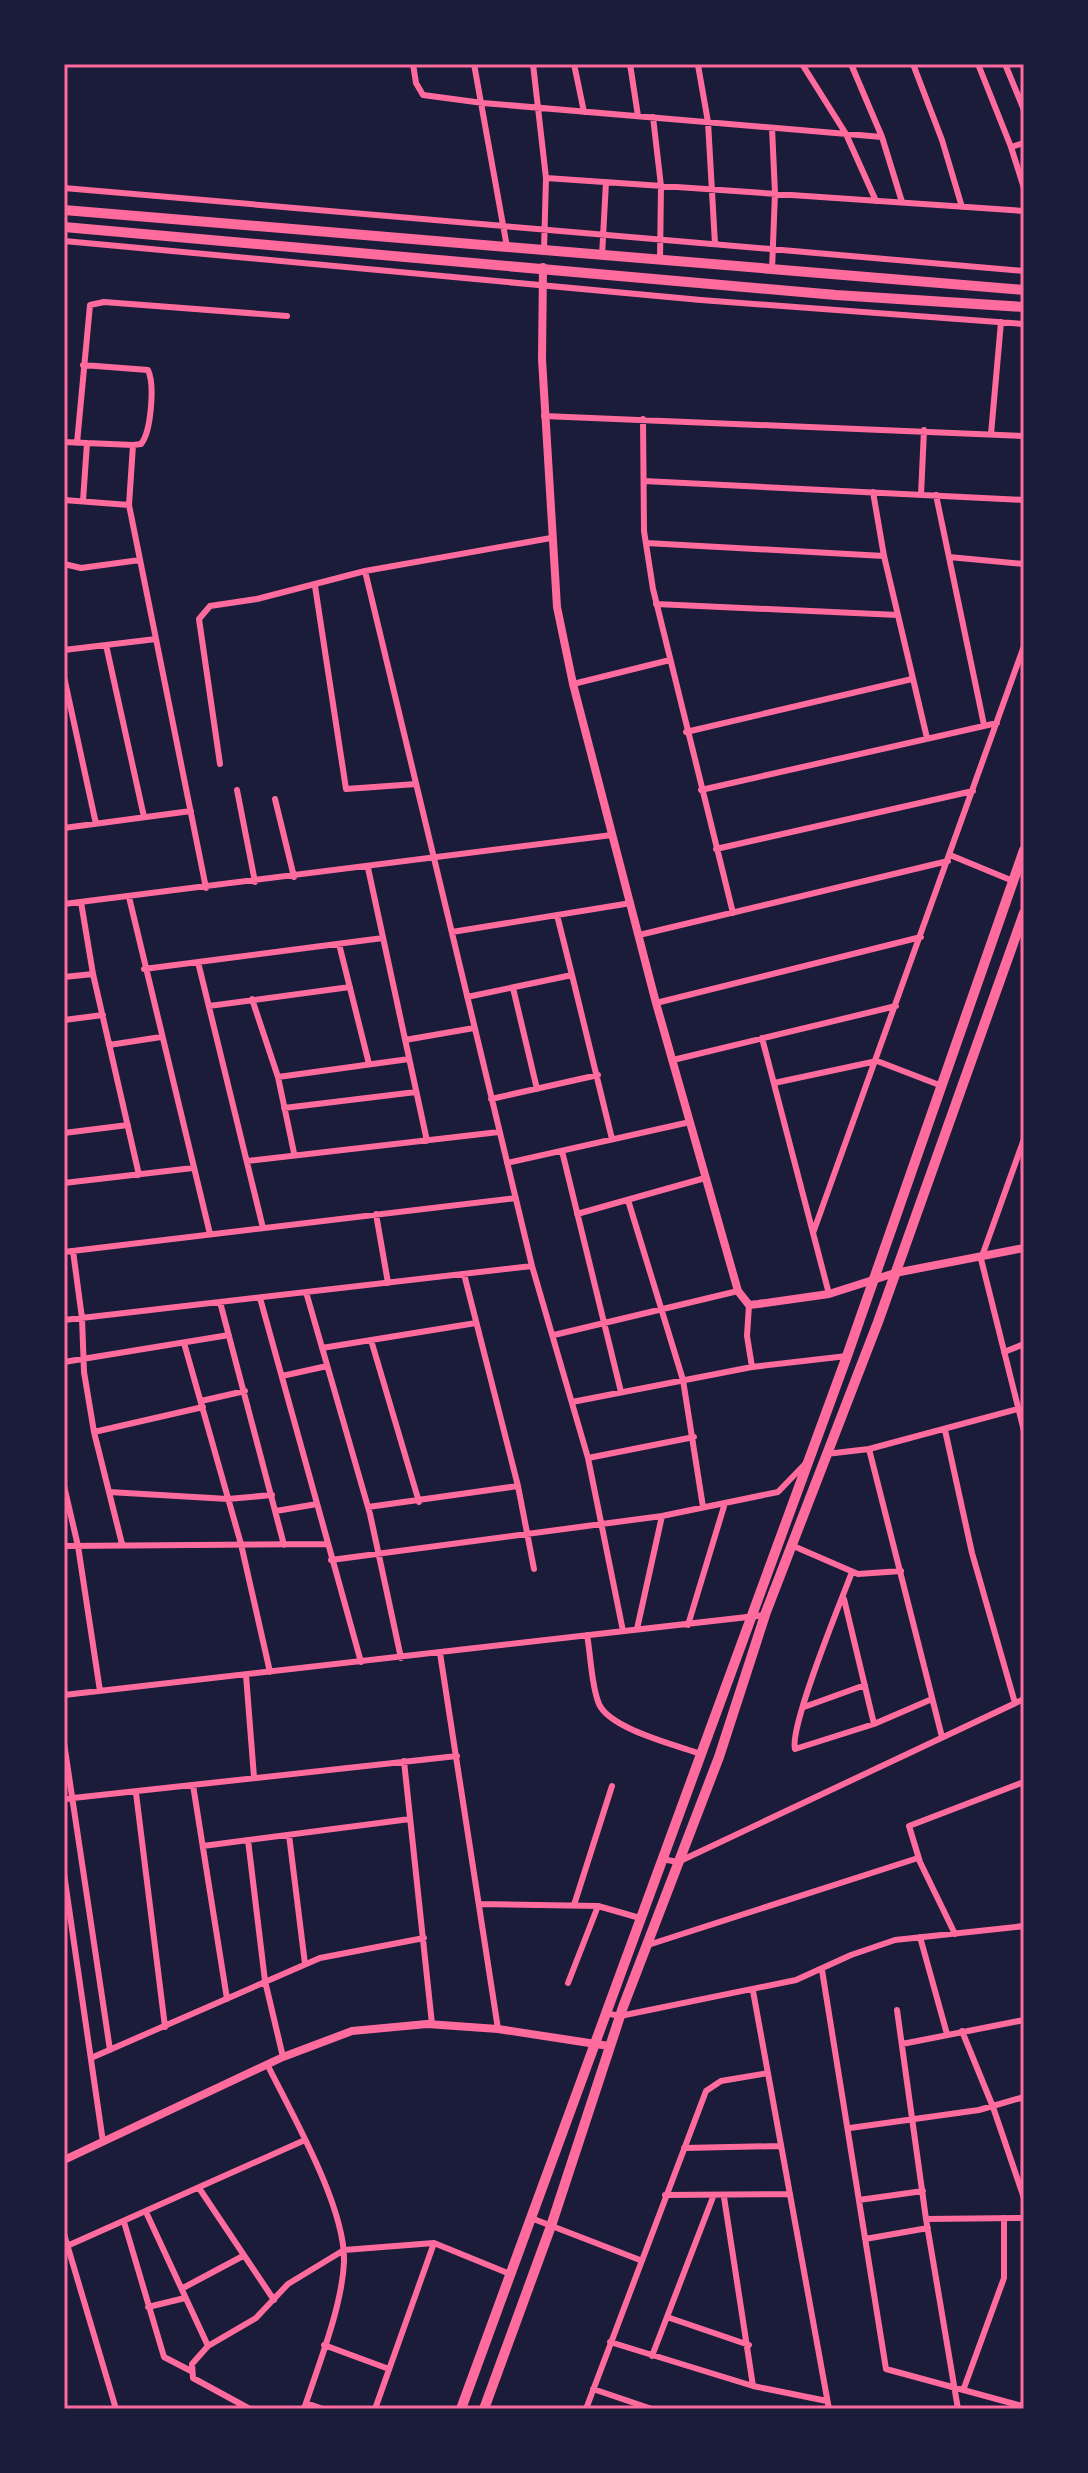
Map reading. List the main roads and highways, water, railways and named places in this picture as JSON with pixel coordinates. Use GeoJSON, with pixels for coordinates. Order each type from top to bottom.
{"type":"FeatureCollection","features":[{"type":"Feature","properties":{"kind":"main road"},"geometry":{"type":"LineString","coordinates":[[64,210],[1024,290]]}},
{"type":"Feature","properties":{"kind":"main road"},"geometry":{"type":"LineString","coordinates":[[64,227],[836,295],[1024,307]]}},
{"type":"Feature","properties":{"kind":"main road"},"geometry":{"type":"LineString","coordinates":[[295,261],[296,247]]}},
{"type":"Feature","properties":{"kind":"main road"},"geometry":{"type":"LineString","coordinates":[[461,2409],[847,1356],[1024,850]]}},
{"type":"Feature","properties":{"kind":"main road"},"geometry":{"type":"LineString","coordinates":[[484,2409],[551,2226],[609,2046],[719,1757],[765,1615],[895,1273],[1024,913]]}},
{"type":"Feature","properties":{"kind":"main road"},"geometry":{"type":"LineString","coordinates":[[561,2134],[580,2139]]}}]}
